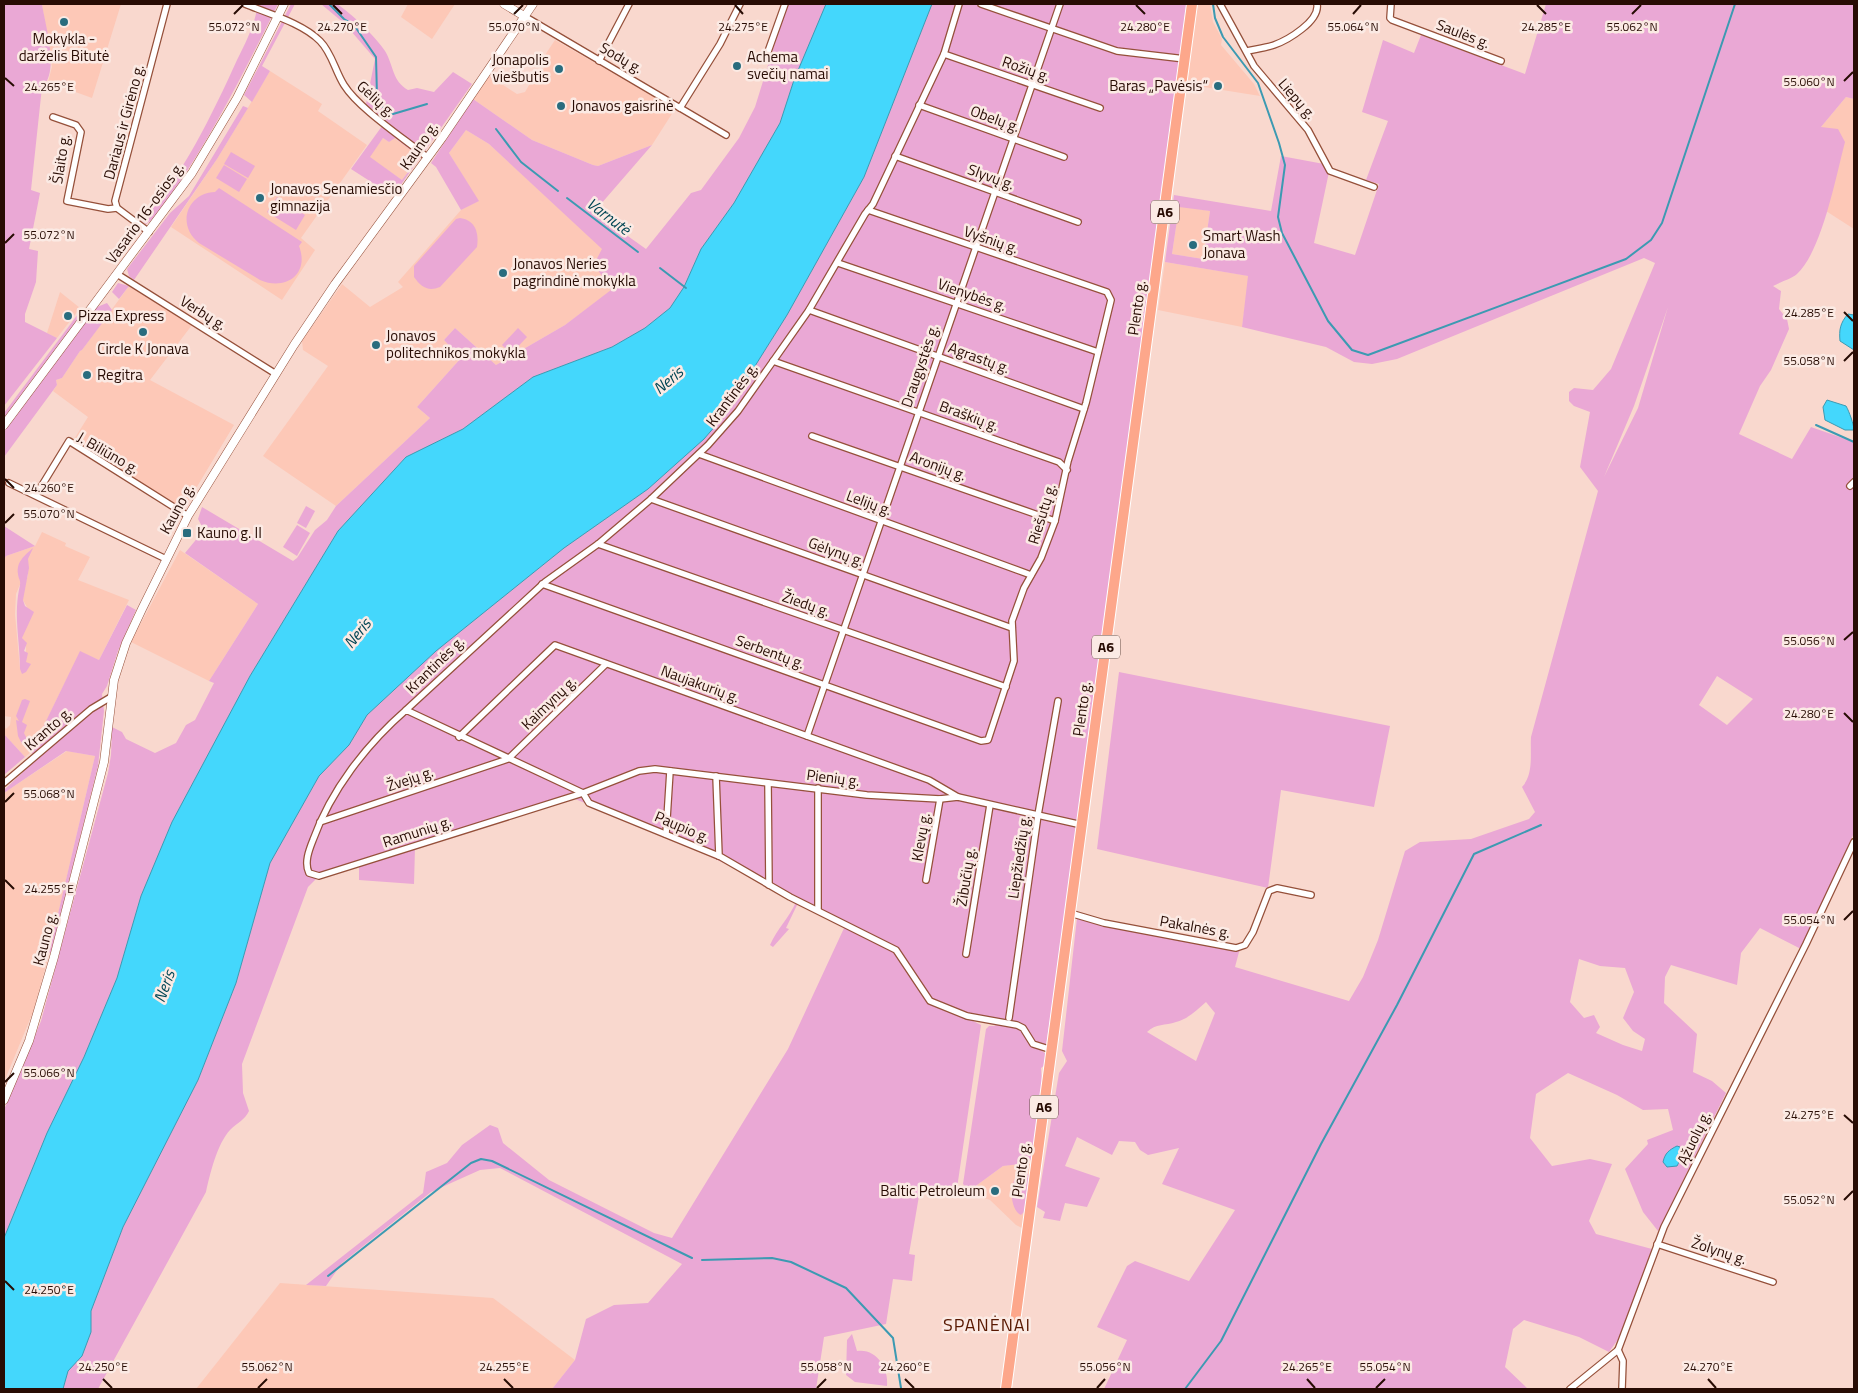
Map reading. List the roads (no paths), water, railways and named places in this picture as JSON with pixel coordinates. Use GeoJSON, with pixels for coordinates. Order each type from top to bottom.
{"type":"FeatureCollection","features":[{"type":"Feature","properties":{"kind":"highway","name":"Plento g."},"geometry":{"type":"LineString","coordinates":[[1006,1389],[1192,4]]}},
{"type":"Feature","properties":{"kind":"main road","name":"Vasario 16-osios g."},"geometry":{"type":"LineString","coordinates":[[4,425],[183,186],[211,143],[284,4]]}},
{"type":"Feature","properties":{"kind":"main road","name":"Sodų g."},"geometry":{"type":"LineString","coordinates":[[504,4],[524,16]]}},
{"type":"Feature","properties":{"kind":"main road","name":"Kauno g."},"geometry":{"type":"LineString","coordinates":[[4,1100],[29,1041],[64,922],[104,762],[111,697],[126,643],[166,560],[188,516],[276,374],[335,284],[428,158],[533,4]]}},
{"type":"Feature","properties":{"kind":"street","name":"Dariaus ir Girėno g."},"geometry":{"type":"LineString","coordinates":[[118,208],[115,201],[167,4]]}},
{"type":"Feature","properties":{"kind":"street","name":"Gėlių g."},"geometry":{"type":"LineString","coordinates":[[245,4],[277,17],[319,40],[326,48],[344,86],[372,114],[428,158]]}},
{"type":"Feature","properties":{"kind":"street"},"geometry":{"type":"LineString","coordinates":[[599,60],[629,4]]}},
{"type":"Feature","properties":{"kind":"street"},"geometry":{"type":"LineString","coordinates":[[680,108],[720,44],[740,4]]}},
{"type":"Feature","properties":{"kind":"street"},"geometry":{"type":"LineString","coordinates":[[765,60],[785,4]]}},
{"type":"Feature","properties":{"kind":"street","name":"Krantinės g."},"geometry":{"type":"LineString","coordinates":[[406,710],[542,584],[598,544],[650,500],[699,454],[738,410],[809,310],[873,204],[944,54],[959,4]]}},
{"type":"Feature","properties":{"kind":"street"},"geometry":{"type":"LineString","coordinates":[[981,4],[1116,51],[1186,59]]}},
{"type":"Feature","properties":{"kind":"street","name":"Draugystės g."},"geometry":{"type":"LineString","coordinates":[[807,736],[861,574],[1060,4]]}},
{"type":"Feature","properties":{"kind":"street","name":"Liepų g."},"geometry":{"type":"LineString","coordinates":[[1220,4],[1254,66],[1263,79],[1308,130],[1330,170],[1374,187]]}},
{"type":"Feature","properties":{"kind":"street"},"geometry":{"type":"LineString","coordinates":[[1247,51],[1268,47],[1288,38],[1315,16],[1318,9],[1317,4]]}},
{"type":"Feature","properties":{"kind":"street","name":"Saulės g."},"geometry":{"type":"LineString","coordinates":[[1391,4],[1390,18],[1392,20],[1501,62]]}},
{"type":"Feature","properties":{"kind":"street","name":"Sodų g."},"geometry":{"type":"LineString","coordinates":[[524,16],[726,134]]}},
{"type":"Feature","properties":{"kind":"street","name":"Rožių g."},"geometry":{"type":"LineString","coordinates":[[944,54],[1100,108]]}},
{"type":"Feature","properties":{"kind":"street","name":"Obelų g."},"geometry":{"type":"LineString","coordinates":[[919,105],[1064,157]]}},
{"type":"Feature","properties":{"kind":"street","name":"Šlaito g."},"geometry":{"type":"LineString","coordinates":[[52,117],[76,125],[81,132],[67,201],[108,209],[118,208]]}},
{"type":"Feature","properties":{"kind":"street","name":"Slyvų g."},"geometry":{"type":"LineString","coordinates":[[895,156],[1078,222]]}},
{"type":"Feature","properties":{"kind":"street"},"geometry":{"type":"LineString","coordinates":[[118,208],[149,232]]}},
{"type":"Feature","properties":{"kind":"street","name":"Vyšnių g."},"geometry":{"type":"LineString","coordinates":[[868,210],[975,249],[1107,292]]}},
{"type":"Feature","properties":{"kind":"street","name":"Vienybės g."},"geometry":{"type":"LineString","coordinates":[[838,263],[1098,352]]}},
{"type":"Feature","properties":{"kind":"street","name":"Verbų g."},"geometry":{"type":"LineString","coordinates":[[117,274],[276,374]]}},
{"type":"Feature","properties":{"kind":"street","name":"Riešutų g."},"geometry":{"type":"LineString","coordinates":[[988,740],[1014,661],[1012,628],[1017,607],[1031,575],[1041,558],[1055,521],[1068,461],[1084,409],[1111,300],[1107,292]]}},
{"type":"Feature","properties":{"kind":"street","name":"Agrastų g."},"geometry":{"type":"LineString","coordinates":[[809,310],[1084,409]]}},
{"type":"Feature","properties":{"kind":"street","name":"Braškių g."},"geometry":{"type":"LineString","coordinates":[[773,360],[1059,462],[1067,470]]}},
{"type":"Feature","properties":{"kind":"street","name":"Aronijų g."},"geometry":{"type":"LineString","coordinates":[[812,436],[1055,521]]}},
{"type":"Feature","properties":{"kind":"street","name":"J. Biliūno g."},"geometry":{"type":"LineString","coordinates":[[36,495],[69,441],[188,516]]}},
{"type":"Feature","properties":{"kind":"street","name":"Lelijų g."},"geometry":{"type":"LineString","coordinates":[[699,454],[1031,575]]}},
{"type":"Feature","properties":{"kind":"street"},"geometry":{"type":"LineString","coordinates":[[9,483],[166,560]]}},
{"type":"Feature","properties":{"kind":"street","name":"Gėlynų g."},"geometry":{"type":"LineString","coordinates":[[650,500],[1012,628]]}},
{"type":"Feature","properties":{"kind":"street","name":"Žiedų g."},"geometry":{"type":"LineString","coordinates":[[598,544],[1006,687]]}},
{"type":"Feature","properties":{"kind":"street","name":"Serbentų g."},"geometry":{"type":"LineString","coordinates":[[542,584],[981,741],[988,740]]}},
{"type":"Feature","properties":{"kind":"street","name":"Naujakurių g."},"geometry":{"type":"LineString","coordinates":[[459,737],[556,645],[929,780],[958,797]]}},
{"type":"Feature","properties":{"kind":"street","name":"Kaimynų g."},"geometry":{"type":"LineString","coordinates":[[508,759],[606,664]]}},
{"type":"Feature","properties":{"kind":"street","name":"Kranto g."},"geometry":{"type":"LineString","coordinates":[[4,783],[91,708],[111,697]]}},
{"type":"Feature","properties":{"kind":"street","name":"Liepžiedžių g."},"geometry":{"type":"LineString","coordinates":[[1009,1018],[1038,815],[1058,701]]}},
{"type":"Feature","properties":{"kind":"street"},"geometry":{"type":"LineString","coordinates":[[320,822],[343,781],[371,744],[406,710]]}},
{"type":"Feature","properties":{"kind":"street","name":"Paupio g."},"geometry":{"type":"LineString","coordinates":[[406,710],[459,737],[583,793],[589,803],[719,856],[769,885],[896,950],[930,1000],[967,1016],[1017,1025],[1026,1031],[1033,1044],[1052,1050]]}},
{"type":"Feature","properties":{"kind":"street","name":"Žvejų g."},"geometry":{"type":"LineString","coordinates":[[320,822],[508,759]]}},
{"type":"Feature","properties":{"kind":"street","name":"Pienių g."},"geometry":{"type":"LineString","coordinates":[[583,793],[639,771],[655,769],[867,795],[940,799],[958,797],[1082,825]]}},
{"type":"Feature","properties":{"kind":"street"},"geometry":{"type":"LineString","coordinates":[[666,834],[670,771]]}},
{"type":"Feature","properties":{"kind":"street"},"geometry":{"type":"LineString","coordinates":[[716,776],[719,856]]}},
{"type":"Feature","properties":{"kind":"street"},"geometry":{"type":"LineString","coordinates":[[768,783],[769,885]]}},
{"type":"Feature","properties":{"kind":"street"},"geometry":{"type":"LineString","coordinates":[[818,788],[818,910]]}},
{"type":"Feature","properties":{"kind":"street","name":"Ramunių g."},"geometry":{"type":"LineString","coordinates":[[320,822],[306,864],[309,873],[319,876],[583,793]]}},
{"type":"Feature","properties":{"kind":"street","name":"Klevų g."},"geometry":{"type":"LineString","coordinates":[[926,880],[940,799]]}},
{"type":"Feature","properties":{"kind":"street","name":"Žibučių g."},"geometry":{"type":"LineString","coordinates":[[966,954],[990,805]]}},
{"type":"Feature","properties":{"kind":"street","name":"Ąžuolų g."},"geometry":{"type":"LineString","coordinates":[[1618,1350],[1657,1244],[1723,1106],[1806,944],[1854,842]]}},
{"type":"Feature","properties":{"kind":"street","name":"Pakalnės g."},"geometry":{"type":"LineString","coordinates":[[1070,913],[1104,923],[1236,948],[1245,945],[1253,932],[1269,890],[1276,888],[1311,895]]}},
{"type":"Feature","properties":{"kind":"street","name":"Žolynų g."},"geometry":{"type":"LineString","coordinates":[[1657,1244],[1773,1282]]}},
{"type":"Feature","properties":{"kind":"street"},"geometry":{"type":"LineString","coordinates":[[1570,1389],[1618,1350],[1623,1361],[1622,1389]]}},
{"type":"Feature","properties":{"kind":"water","name":"Neris"},"geometry":{"type":"Polygon","coordinates":[[[826,4],[932,4],[864,177],[787,315],[723,417],[704,439],[648,489],[564,548],[436,651],[367,715],[349,745],[319,776],[270,863],[236,983],[198,1080],[123,1227],[91,1311],[91,1332],[82,1356],[68,1371],[63,1389],[4,1389],[4,1238],[47,1133],[84,1057],[117,978],[141,896],[172,822],[250,676],[338,531],[406,457],[463,429],[533,377],[612,347],[645,328],[670,308],[684,287],[701,249],[734,203],[780,123],[794,80],[826,4]]]}},
{"type":"Feature","properties":{"kind":"water"},"geometry":{"type":"Polygon","coordinates":[[[1848,314],[1854,315],[1854,350],[1840,341],[1843,320],[1848,314]]]}},
{"type":"Feature","properties":{"kind":"water"},"geometry":{"type":"Polygon","coordinates":[[[1827,400],[1846,406],[1854,430],[1845,430],[1825,420],[1823,407],[1827,400]]]}},
{"type":"Feature","properties":{"kind":"water"},"geometry":{"type":"Polygon","coordinates":[[[1677,1146],[1680,1147],[1681,1152],[1678,1164],[1677,1166],[1667,1167],[1663,1162],[1665,1156],[1677,1146]]]}},
{"type":"Feature","properties":{"kind":"waterway","name":"Varnutė"},"geometry":{"type":"LineString","coordinates":[[329,4],[344,19],[354,25],[376,57],[377,96],[383,107],[393,114],[427,104]]}},
{"type":"Feature","properties":{"kind":"waterway"},"geometry":{"type":"LineString","coordinates":[[1213,4],[1215,18],[1223,37],[1258,83],[1279,143],[1285,165],[1278,217],[1282,233],[1328,321],[1352,350],[1368,355],[1626,259],[1651,240],[1662,223],[1735,4]]}},
{"type":"Feature","properties":{"kind":"waterway","name":"Varnutė"},"geometry":{"type":"LineString","coordinates":[[496,129],[521,162],[558,191]]}},
{"type":"Feature","properties":{"kind":"waterway","name":"Varnutė"},"geometry":{"type":"LineString","coordinates":[[567,198],[638,252]]}},
{"type":"Feature","properties":{"kind":"waterway","name":"Varnutė"},"geometry":{"type":"LineString","coordinates":[[660,268],[686,288]]}},
{"type":"Feature","properties":{"kind":"waterway"},"geometry":{"type":"LineString","coordinates":[[1816,425],[1854,442]]}},
{"type":"Feature","properties":{"kind":"waterway"},"geometry":{"type":"LineString","coordinates":[[1185,1389],[1221,1341],[1321,1144],[1397,1005],[1474,854],[1541,825]]}},
{"type":"Feature","properties":{"kind":"waterway"},"geometry":{"type":"LineString","coordinates":[[328,1276],[471,1163],[481,1159],[492,1161],[692,1258]]}},
{"type":"Feature","properties":{"kind":"waterway"},"geometry":{"type":"LineString","coordinates":[[702,1260],[772,1258],[791,1262],[846,1288],[893,1338],[901,1388]]}},
{"type":"Feature","properties":{"kind":"place","name":"Mokykla - darželis Bitutė"},"geometry":{"type":"Point","coordinates":[64,22]}},
{"type":"Feature","properties":{"kind":"place","name":"Achema svečių namai"},"geometry":{"type":"Point","coordinates":[737,66]}},
{"type":"Feature","properties":{"kind":"place","name":"Jonapolis viešbutis"},"geometry":{"type":"Point","coordinates":[559,69]}},
{"type":"Feature","properties":{"kind":"place","name":"Baras „Pavėsis“"},"geometry":{"type":"Point","coordinates":[1218,86]}},
{"type":"Feature","properties":{"kind":"place","name":"Jonavos gaisrinė"},"geometry":{"type":"Point","coordinates":[561,106]}},
{"type":"Feature","properties":{"kind":"place","name":"Jonavos Senamiesčio gimnazija"},"geometry":{"type":"Point","coordinates":[260,198]}},
{"type":"Feature","properties":{"kind":"place","name":"Smart Wash Jonava"},"geometry":{"type":"Point","coordinates":[1193,245]}},
{"type":"Feature","properties":{"kind":"place","name":"Jonavos Neries pagrindinė mokykla"},"geometry":{"type":"Point","coordinates":[503,273]}},
{"type":"Feature","properties":{"kind":"place","name":"Pizza Express"},"geometry":{"type":"Point","coordinates":[68,316]}},
{"type":"Feature","properties":{"kind":"place","name":"Circle K Jonava"},"geometry":{"type":"Point","coordinates":[143,332]}},
{"type":"Feature","properties":{"kind":"place","name":"Jonavos politechnikos mokykla"},"geometry":{"type":"Point","coordinates":[376,345]}},
{"type":"Feature","properties":{"kind":"place","name":"Regitra"},"geometry":{"type":"Point","coordinates":[87,375]}},
{"type":"Feature","properties":{"kind":"place","name":"Kauno g. II"},"geometry":{"type":"Point","coordinates":[187,533]}},
{"type":"Feature","properties":{"kind":"place","name":"Baltic Petroleum"},"geometry":{"type":"Point","coordinates":[995,1191]}},
{"type":"Feature","properties":{"kind":"district","name":"SPANĖNAI"},"geometry":{"type":"Point","coordinates":[987,1325]}}]}
